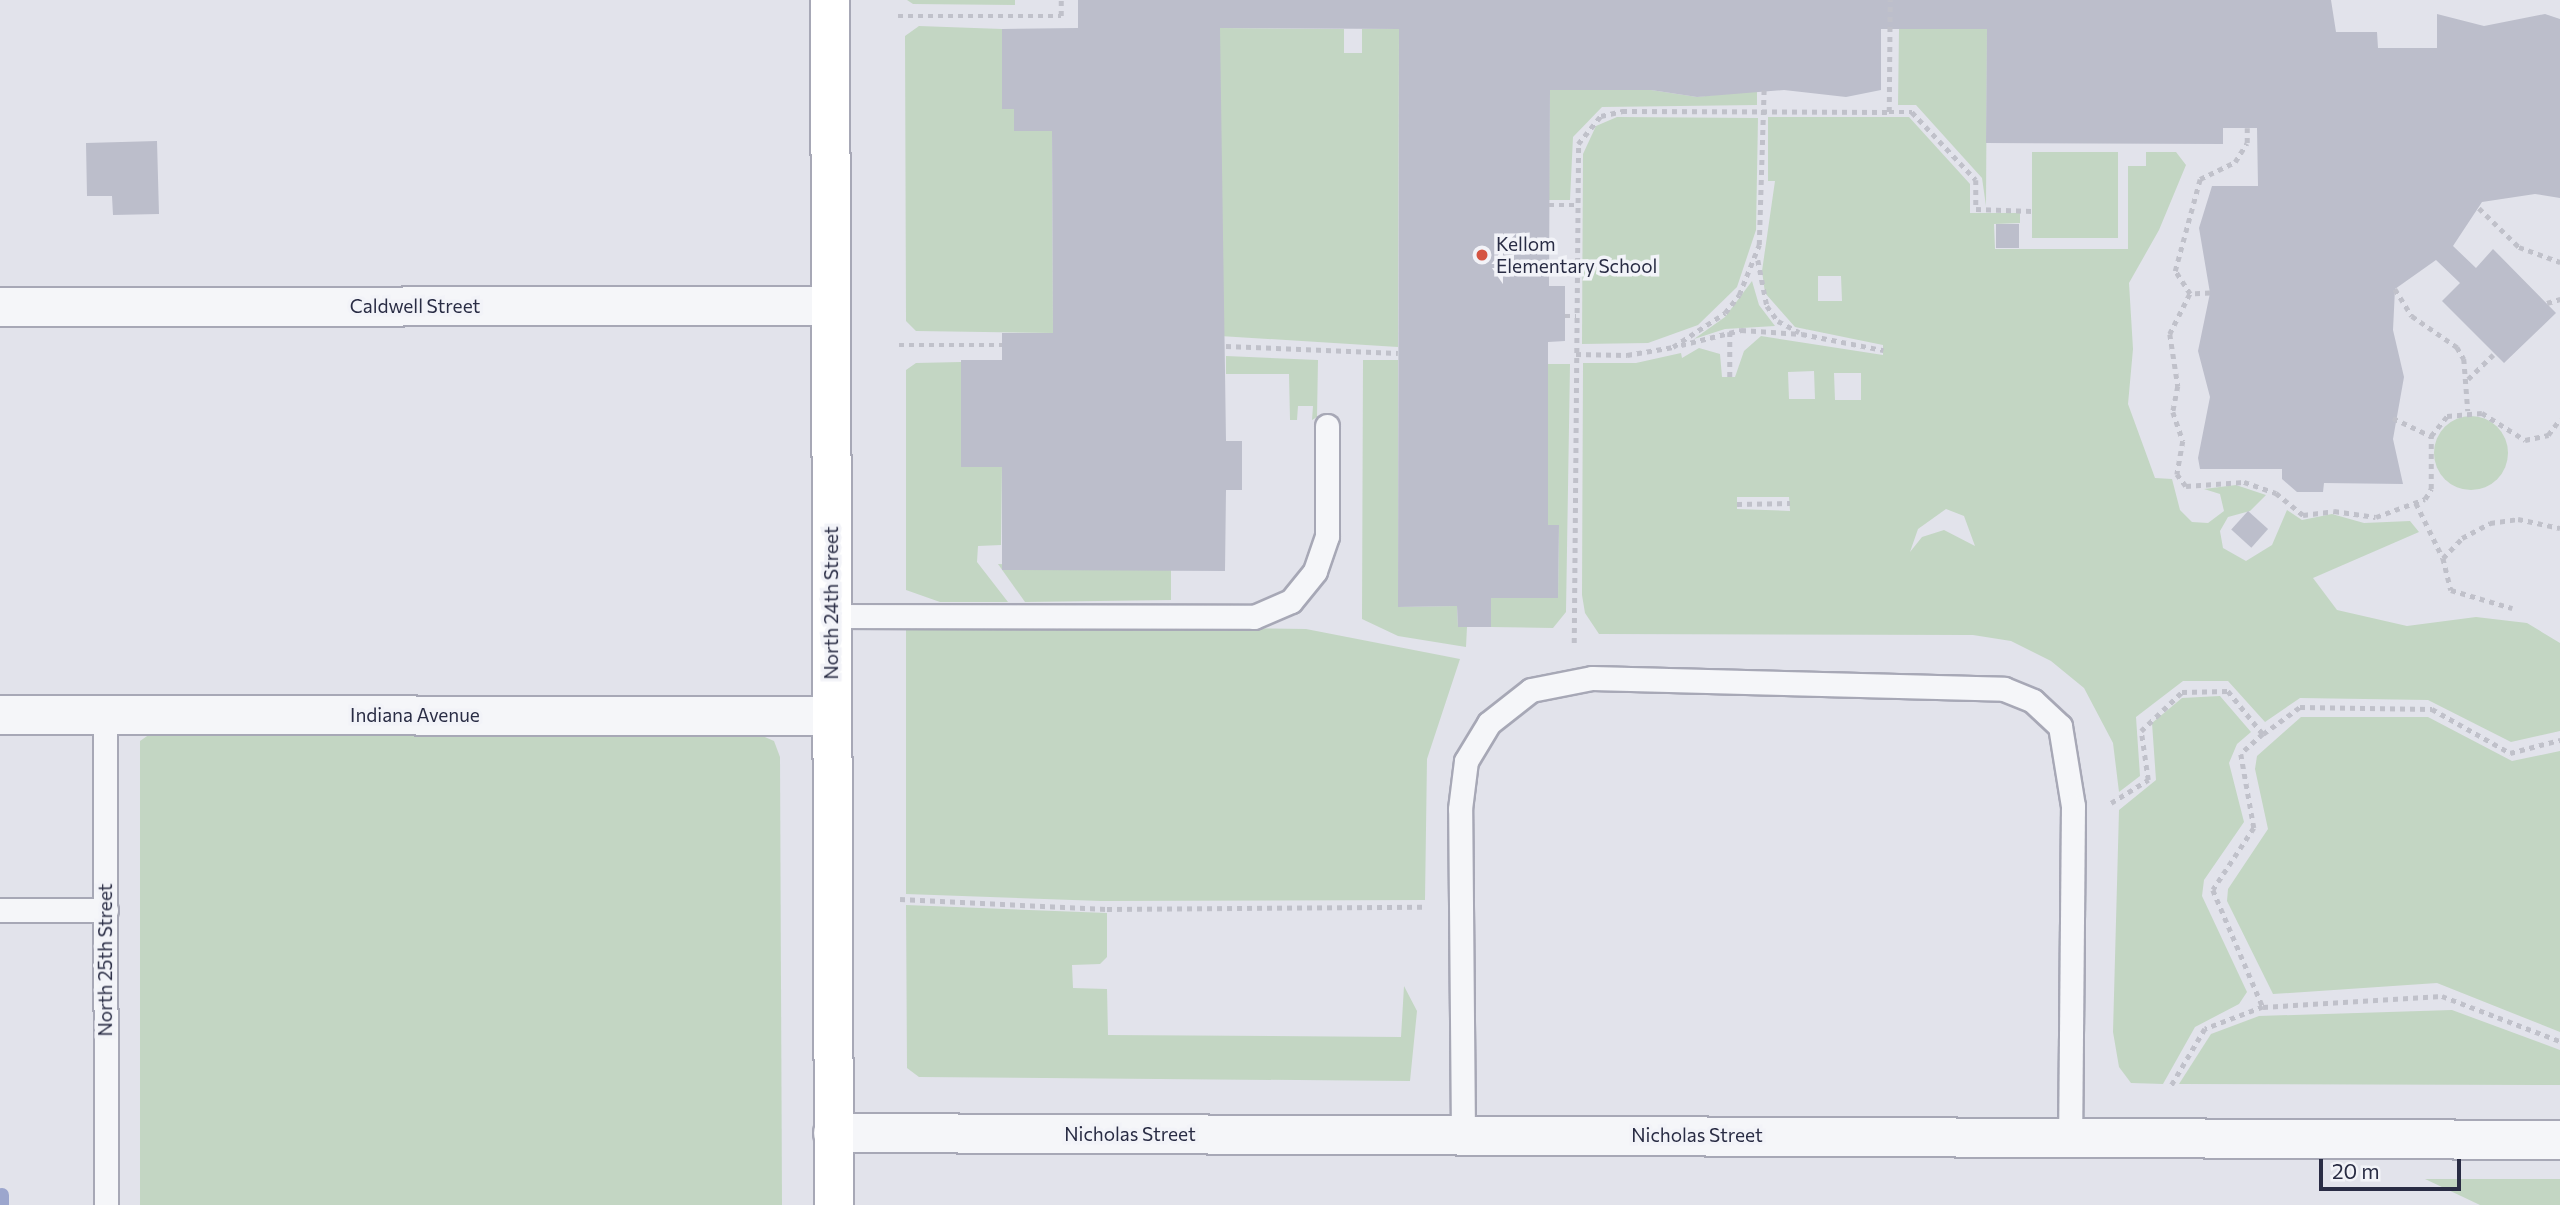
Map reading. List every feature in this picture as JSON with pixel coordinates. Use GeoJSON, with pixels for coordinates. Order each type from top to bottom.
{"type":"FeatureCollection","features":[{"type":"Feature","properties":{"kind":"main road","name":"North 24th Street"},"geometry":{"type":"LineString","coordinates":[[830,0],[834,1205]]}},
{"type":"Feature","properties":{"kind":"street","name":"Caldwell Street"},"geometry":{"type":"LineString","coordinates":[[0,307],[831,306]]}},
{"type":"Feature","properties":{"kind":"street","name":"Indiana Avenue"},"geometry":{"type":"LineString","coordinates":[[0,715],[831,716]]}},
{"type":"Feature","properties":{"kind":"street","name":"Nicholas Street"},"geometry":{"type":"LineString","coordinates":[[833,1133],[2560,1140]]}},
{"type":"Feature","properties":{"kind":"lane"},"geometry":{"type":"LineString","coordinates":[[831,616],[1254,617],[1291,601],[1315,572],[1326,536],[1326,426]]}},
{"type":"Feature","properties":{"kind":"lane"},"geometry":{"type":"LineString","coordinates":[[1463,1134],[1460,809],[1466,761],[1489,723],[1531,690],[1592,678],[2004,689],[2034,701],[2060,726],[2073,806],[2070,1137]]}},
{"type":"Feature","properties":{"kind":"lane","name":"North 25th Street"},"geometry":{"type":"LineString","coordinates":[[105,715],[106,1205]]}},
{"type":"Feature","properties":{"kind":"lane"},"geometry":{"type":"LineString","coordinates":[[0,910],[106,910]]}},
{"type":"Feature","properties":{"kind":"path"},"geometry":{"type":"LineString","coordinates":[[898,16],[1061,16],[1061,0]]}},
{"type":"Feature","properties":{"kind":"path"},"geometry":{"type":"LineString","coordinates":[[1889,112],[1890,0]]}},
{"type":"Feature","properties":{"kind":"path"},"geometry":{"type":"LineString","coordinates":[[1673,347],[1725,313],[1754,270],[1758,253],[1764,90]]}},
{"type":"Feature","properties":{"kind":"path"},"geometry":{"type":"LineString","coordinates":[[1574,643],[1578,144],[1601,116],[1912,112],[1976,180],[1976,209],[2032,211]]}},
{"type":"Feature","properties":{"kind":"path"},"geometry":{"type":"LineString","coordinates":[[2190,294],[2175,271],[2200,179],[2235,162],[2247,143],[2247,128]]}},
{"type":"Feature","properties":{"kind":"path"},"geometry":{"type":"LineString","coordinates":[[1549,205],[1576,205]]}},
{"type":"Feature","properties":{"kind":"path"},"geometry":{"type":"LineString","coordinates":[[2479,208],[2519,247],[2560,262]]}},
{"type":"Feature","properties":{"kind":"path"},"geometry":{"type":"LineString","coordinates":[[1758,253],[1767,306],[1778,321],[1802,334]]}},
{"type":"Feature","properties":{"kind":"path"},"geometry":{"type":"LineString","coordinates":[[2395,289],[2412,316],[2457,347],[2468,380],[2468,411]]}},
{"type":"Feature","properties":{"kind":"path"},"geometry":{"type":"LineString","coordinates":[[2190,294],[2210,293]]}},
{"type":"Feature","properties":{"kind":"path"},"geometry":{"type":"LineString","coordinates":[[2190,294],[2170,334],[2178,386],[2173,412],[2183,441],[2179,482],[2186,486],[2221,480],[2265,487],[2303,515],[2334,510],[2376,517],[2416,503],[2431,489],[2431,436],[2447,416],[2468,411],[2497,420],[2525,440],[2547,435],[2560,419]]}},
{"type":"Feature","properties":{"kind":"path"},"geometry":{"type":"LineString","coordinates":[[2547,303],[2560,299]]}},
{"type":"Feature","properties":{"kind":"path"},"geometry":{"type":"LineString","coordinates":[[1565,316],[1576,316]]}},
{"type":"Feature","properties":{"kind":"path"},"geometry":{"type":"LineString","coordinates":[[1576,354],[1628,355],[1730,332],[1802,334],[1883,350]]}},
{"type":"Feature","properties":{"kind":"path"},"geometry":{"type":"LineString","coordinates":[[1730,332],[1730,377]]}},
{"type":"Feature","properties":{"kind":"path"},"geometry":{"type":"LineString","coordinates":[[899,345],[1002,345]]}},
{"type":"Feature","properties":{"kind":"path"},"geometry":{"type":"LineString","coordinates":[[1226,346],[1398,353]]}},
{"type":"Feature","properties":{"kind":"path"},"geometry":{"type":"LineString","coordinates":[[2468,380],[2493,355]]}},
{"type":"Feature","properties":{"kind":"path"},"geometry":{"type":"LineString","coordinates":[[2393,418],[2431,436]]}},
{"type":"Feature","properties":{"kind":"path"},"geometry":{"type":"LineString","coordinates":[[1737,504],[1790,503]]}},
{"type":"Feature","properties":{"kind":"path"},"geometry":{"type":"LineString","coordinates":[[2416,503],[2443,558],[2451,590],[2512,608]]}},
{"type":"Feature","properties":{"kind":"path"},"geometry":{"type":"LineString","coordinates":[[2443,558],[2462,538],[2490,523],[2518,519],[2560,528]]}},
{"type":"Feature","properties":{"kind":"path"},"geometry":{"type":"LineString","coordinates":[[2111,803],[2148,780],[2141,731],[2182,692],[2228,691],[2263,734]]}},
{"type":"Feature","properties":{"kind":"path"},"geometry":{"type":"LineString","coordinates":[[2263,1007],[2213,890],[2254,828],[2241,754],[2263,734],[2300,707],[2432,709],[2510,753],[2560,740]]}},
{"type":"Feature","properties":{"kind":"path"},"geometry":{"type":"LineString","coordinates":[[900,899],[1107,909],[1432,907]]}},
{"type":"Feature","properties":{"kind":"path"},"geometry":{"type":"LineString","coordinates":[[2170,1088],[2205,1029],[2263,1007],[2442,996],[2560,1041]]}},
{"type":"Feature","properties":{"kind":"green space"},"geometry":{"type":"Polygon","coordinates":[[[907,0],[1015,0],[1015,5],[913,4],[907,0]]]}},
{"type":"Feature","properties":{"kind":"green space"},"geometry":{"type":"Polygon","coordinates":[[[919,26],[1002,29],[1002,109],[1014,109],[1014,131],[1052,131],[1053,333],[916,331],[906,321],[905,36],[919,26]]]}},
{"type":"Feature","properties":{"kind":"green space"},"geometry":{"type":"Polygon","coordinates":[[[1220,28],[1344,29],[1344,53],[1362,53],[1362,29],[1399,29],[1398,347],[1220,336],[1220,28]]]}},
{"type":"Feature","properties":{"kind":"green space"},"geometry":{"type":"Polygon","coordinates":[[[1899,29],[1987,29],[1986,206],[1982,178],[1916,105],[1898,105],[1899,29]]]}},
{"type":"Feature","properties":{"kind":"green space"},"geometry":{"type":"Polygon","coordinates":[[[1550,90],[1651,90],[1697,97],[1757,90],[1757,105],[1602,107],[1573,137],[1570,200],[1549,200],[1550,90]]]}},
{"type":"Feature","properties":{"kind":"green space"},"geometry":{"type":"Polygon","coordinates":[[[1617,117],[1758,118],[1756,230],[1737,287],[1698,325],[1648,343],[1582,344],[1583,154],[1596,126],[1617,117]]]}},
{"type":"Feature","properties":{"kind":"green space"},"geometry":{"type":"Polygon","coordinates":[[[1768,117],[1909,117],[1970,184],[1970,213],[2020,213],[2020,223],[1994,224],[1995,249],[2128,249],[2128,166],[2146,166],[2146,152],[2176,152],[2186,165],[2159,230],[2129,283],[2133,349],[2128,404],[2155,478],[2172,479],[2180,510],[2192,522],[2208,523],[2224,511],[2220,494],[2204,489],[2236,485],[2266,495],[2250,511],[2228,517],[2220,531],[2223,548],[2246,561],[2272,545],[2287,510],[2302,520],[2332,514],[2364,523],[2410,521],[2419,532],[2313,578],[2337,610],[2407,626],[2476,617],[2527,623],[2560,643],[2560,731],[2511,742],[2428,700],[2300,698],[2265,722],[2228,681],[2183,681],[2136,717],[2140,776],[2119,792],[2113,743],[2084,688],[2051,661],[2011,641],[1973,635],[1599,634],[1585,613],[1582,595],[1583,363],[1636,363],[1681,353],[1682,358],[1699,348],[1720,354],[1722,377],[1735,377],[1744,351],[1761,336],[1883,355],[1883,345],[1795,327],[1765,293],[1762,271],[1775,181],[1768,181],[1768,117]],[[1818,276],[1818,301],[1842,301],[1841,276],[1818,276]],[[1814,371],[1788,372],[1789,399],[1815,399],[1814,371]],[[1834,373],[1835,400],[1861,400],[1861,373],[1834,373]],[[1737,497],[1737,509],[1790,511],[1789,497],[1737,497]],[[1946,509],[1918,529],[1910,552],[1922,537],[1944,530],[1975,546],[1964,516],[1946,509]]]}},
{"type":"Feature","properties":{"kind":"green space"},"geometry":{"type":"Polygon","coordinates":[[[2032,152],[2118,152],[2118,238],[2032,238],[2032,152]]]}},
{"type":"Feature","properties":{"kind":"green space"},"geometry":{"type":"Polygon","coordinates":[[[1752,281],[1759,305],[1775,326],[1725,329],[1694,339],[1725,317],[1752,281]]]}},
{"type":"Feature","properties":{"kind":"green space"},"geometry":{"type":"Polygon","coordinates":[[[1226,356],[1318,360],[1317,417],[1312,420],[1313,406],[1298,406],[1297,420],[1290,420],[1289,374],[1226,374],[1226,356]]]}},
{"type":"Feature","properties":{"kind":"green space"},"geometry":{"type":"Polygon","coordinates":[[[1363,360],[1398,360],[1398,607],[1457,606],[1458,627],[1467,627],[1466,647],[1398,636],[1362,619],[1363,360]]]}},
{"type":"Feature","properties":{"kind":"green space"},"geometry":{"type":"Polygon","coordinates":[[[961,362],[961,467],[1002,467],[1001,545],[978,546],[977,562],[1008,602],[940,602],[906,590],[906,370],[916,363],[961,362]]]}},
{"type":"Feature","properties":{"kind":"green space"},"geometry":{"type":"Polygon","coordinates":[[[1548,364],[1570,364],[1566,612],[1553,628],[1491,627],[1491,598],[1558,598],[1559,525],[1548,525],[1548,364]]]}},
{"type":"Feature","properties":{"kind":"green space"},"geometry":{"type":"Polygon","coordinates":[[[2471,416],[2492,422],[2502,432],[2508,453],[2502,474],[2492,484],[2471,490],[2450,484],[2440,474],[2434,453],[2440,432],[2450,422],[2471,416]]]}},
{"type":"Feature","properties":{"kind":"green space"},"geometry":{"type":"Polygon","coordinates":[[[998,564],[1171,570],[1171,600],[1025,602],[998,564]]]}},
{"type":"Feature","properties":{"kind":"green space"},"geometry":{"type":"Polygon","coordinates":[[[906,624],[1306,629],[1460,659],[1427,759],[1425,900],[1101,901],[906,894],[906,624]]]}},
{"type":"Feature","properties":{"kind":"green space"},"geometry":{"type":"Polygon","coordinates":[[[2220,696],[2251,732],[2237,744],[2229,763],[2244,822],[2204,880],[2202,896],[2247,992],[2239,1004],[2195,1027],[2163,1084],[2131,1083],[2119,1067],[2113,1032],[2119,810],[2156,780],[2152,723],[2182,698],[2220,696]]]}},
{"type":"Feature","properties":{"kind":"green space"},"geometry":{"type":"Polygon","coordinates":[[[2301,717],[2428,717],[2512,761],[2560,751],[2560,1032],[2437,983],[2273,994],[2227,901],[2228,889],[2268,829],[2255,769],[2257,756],[2301,717]]]}},
{"type":"Feature","properties":{"kind":"green space"},"geometry":{"type":"Polygon","coordinates":[[[150,734],[758,734],[774,741],[780,757],[782,1205],[140,1205],[140,741],[150,734]]]}},
{"type":"Feature","properties":{"kind":"green space"},"geometry":{"type":"Polygon","coordinates":[[[906,905],[1107,913],[1107,957],[1100,964],[1072,965],[1073,988],[1107,989],[1108,1035],[1401,1037],[1404,986],[1417,1011],[1410,1081],[919,1077],[907,1068],[906,905]]]}},
{"type":"Feature","properties":{"kind":"green space"},"geometry":{"type":"Polygon","coordinates":[[[2452,1010],[2560,1050],[2560,1085],[2179,1084],[2211,1034],[2259,1016],[2452,1010]]]}},
{"type":"Feature","properties":{"kind":"green space"},"geometry":{"type":"Polygon","coordinates":[[[2425,1179],[2560,1179],[2560,1205],[2480,1205],[2425,1179]]]}},
{"type":"Feature","properties":{"kind":"building"},"geometry":{"type":"Polygon","coordinates":[[[1078,0],[2331,0],[2336,32],[2377,32],[2378,48],[2437,48],[2437,14],[2484,26],[2545,14],[2560,19],[2560,198],[2535,194],[2482,202],[2453,246],[2476,268],[2493,249],[2556,313],[2504,363],[2442,301],[2460,283],[2436,260],[2395,289],[2393,330],[2404,377],[2393,439],[2403,484],[2324,483],[2323,492],[2297,492],[2282,479],[2282,469],[2200,469],[2198,458],[2210,397],[2198,351],[2210,293],[2199,228],[2212,186],[2258,186],[2257,128],[2223,128],[2223,144],[1986,143],[1987,29],[1881,29],[1881,90],[1846,97],[1784,90],[1697,97],[1651,90],[1550,90],[1549,286],[1565,286],[1565,341],[1548,342],[1548,525],[1559,525],[1558,598],[1491,598],[1491,627],[1458,627],[1457,606],[1398,607],[1399,29],[1220,28],[1226,441],[1242,441],[1242,490],[1226,490],[1225,571],[1002,570],[1002,467],[961,467],[961,360],[1002,360],[1002,333],[1053,333],[1052,131],[1014,131],[1014,109],[1002,109],[1002,29],[1078,28],[1078,0]]]}},
{"type":"Feature","properties":{"kind":"building"},"geometry":{"type":"Polygon","coordinates":[[[157,141],[159,214],[113,215],[112,196],[87,196],[86,143],[157,141]]]}},
{"type":"Feature","properties":{"kind":"building"},"geometry":{"type":"Polygon","coordinates":[[[1996,224],[2019,224],[2019,248],[1996,248],[1996,224]]]}},
{"type":"Feature","properties":{"kind":"building"},"geometry":{"type":"Polygon","coordinates":[[[2248,511],[2268,529],[2251,548],[2231,530],[2248,511]]]}},
{"type":"Feature","properties":{"kind":"waterway"},"geometry":{"type":"LineString","coordinates":[[2,1195],[2,1205]]}},
{"type":"Feature","properties":{"kind":"place","name":"Kellom Elementary School"},"geometry":{"type":"Point","coordinates":[1482,255]}}]}
